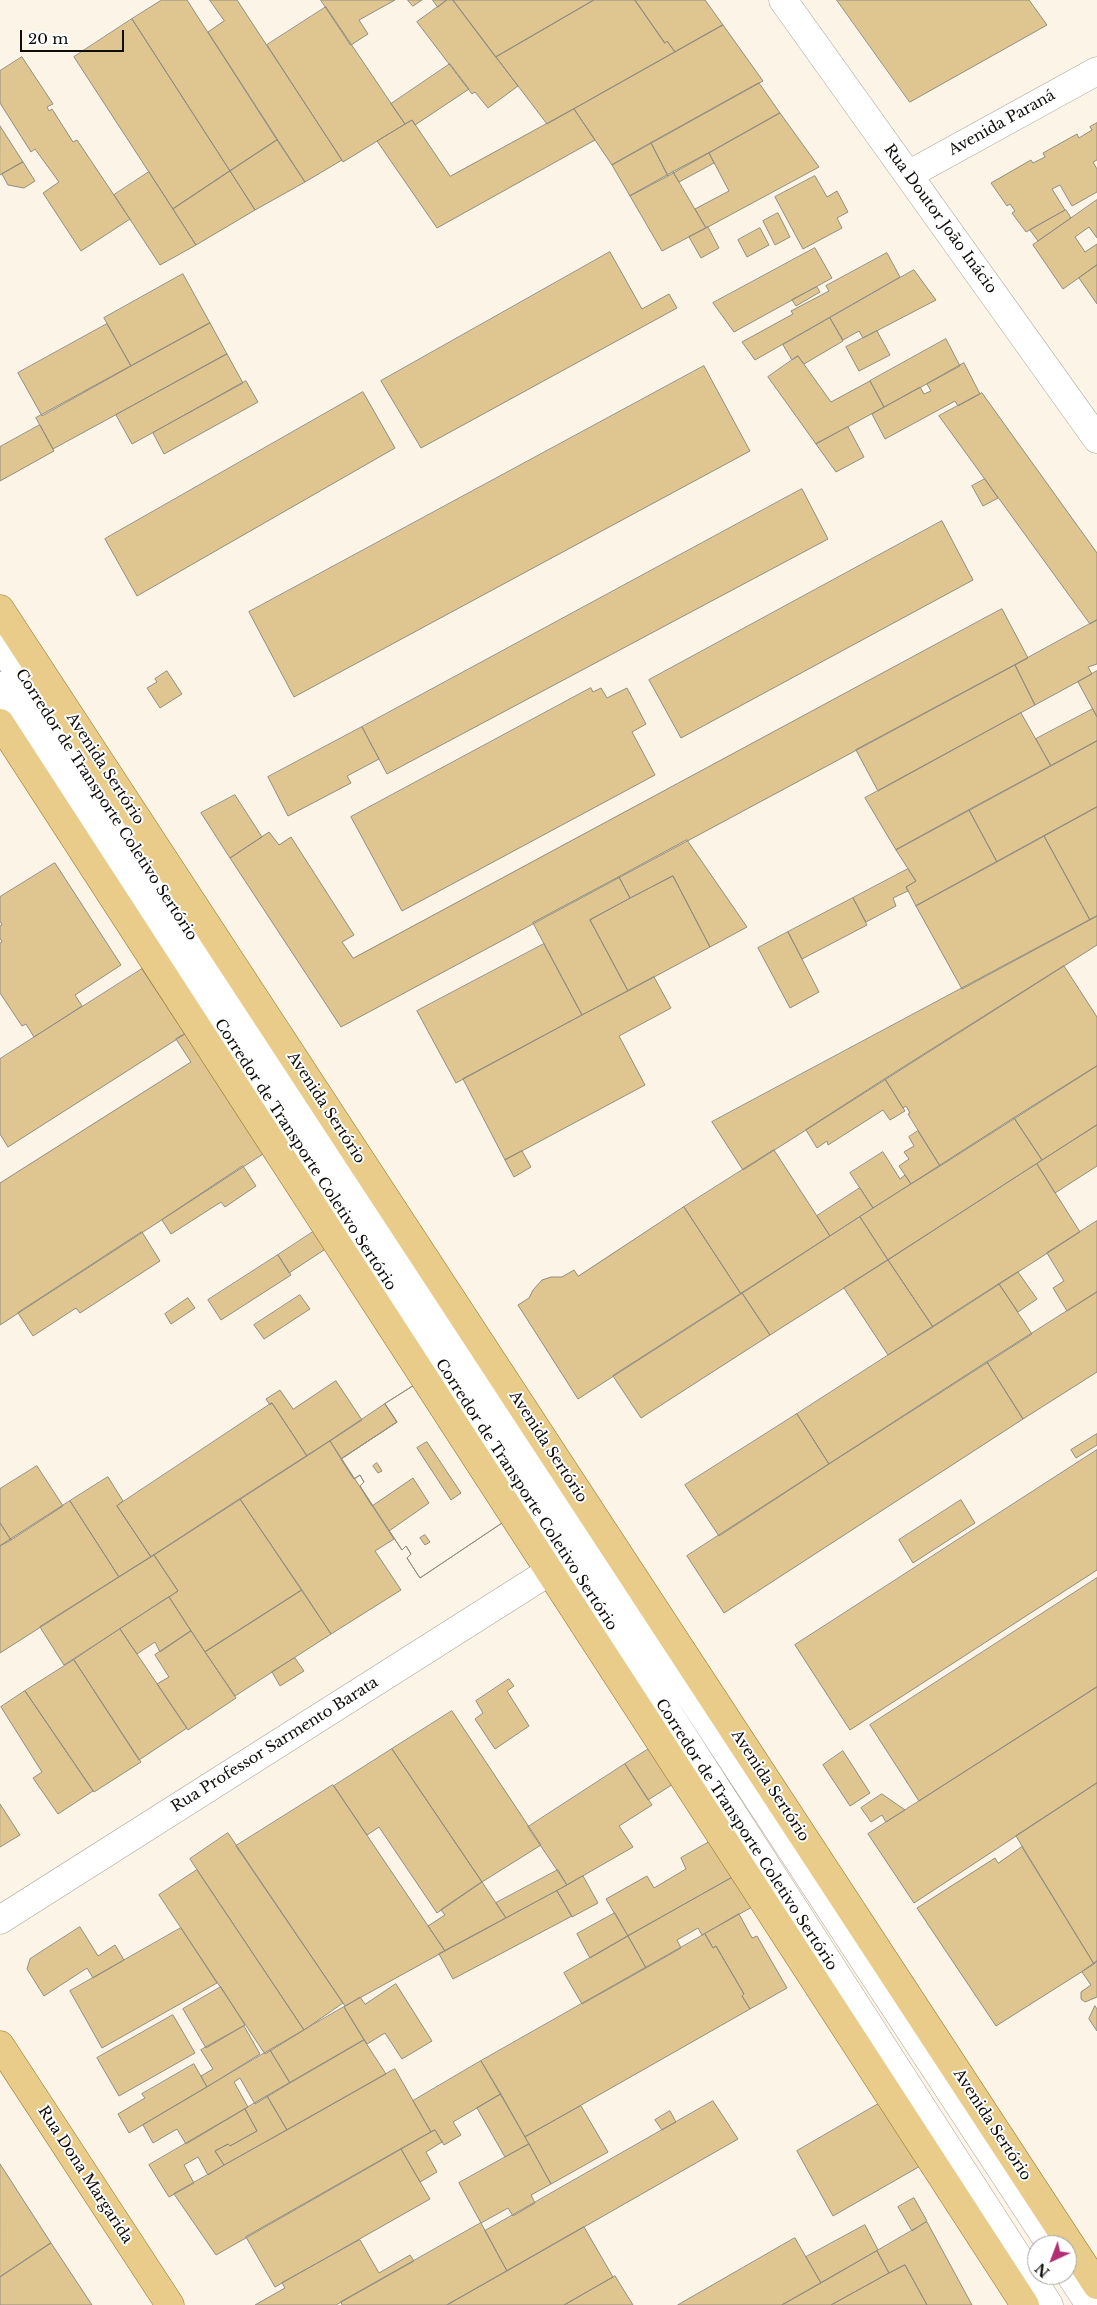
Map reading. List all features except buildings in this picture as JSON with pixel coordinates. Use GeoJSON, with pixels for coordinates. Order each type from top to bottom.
{"type":"FeatureCollection","features":[{"type":"Feature","properties":{"kind":"main road","name":"Avenida Sertório"},"geometry":{"type":"LineString","coordinates":[[0,609],[1097,2285]]}},
{"type":"Feature","properties":{"kind":"main road"},"geometry":{"type":"LineString","coordinates":[[5,723],[560,1565],[1025,2305]]}},
{"type":"Feature","properties":{"kind":"main road","name":"Rua Dona Margarida"},"geometry":{"type":"LineString","coordinates":[[0,2045],[170,2305]]}},
{"type":"Feature","properties":{"kind":"street","name":"Rua Doutor João Inácio"},"geometry":{"type":"LineString","coordinates":[[783,0],[1097,438]]}},
{"type":"Feature","properties":{"kind":"street","name":"Avenida Paraná"},"geometry":{"type":"LineString","coordinates":[[908,174],[1097,71]]}},
{"type":"Feature","properties":{"kind":"street","name":"Corredor de Transporte Coletivo Sertório"},"geometry":{"type":"LineString","coordinates":[[0,644],[1044,2235]]}},
{"type":"Feature","properties":{"kind":"street","name":"Corredor de Transporte Coletivo Sertório"},"geometry":{"type":"LineString","coordinates":[[0,686],[5,723]]}},
{"type":"Feature","properties":{"kind":"street","name":"Corredor de Transporte Coletivo Sertório"},"geometry":{"type":"LineString","coordinates":[[560,1565],[1049,2305]]}},
{"type":"Feature","properties":{"kind":"street","name":"Rua Professor Sarmento Barata"},"geometry":{"type":"LineString","coordinates":[[0,1920],[560,1565]]}},
{"type":"Feature","properties":{"kind":"street"},"geometry":{"type":"LineString","coordinates":[[1077,2285],[1090,2305]]}}]}
